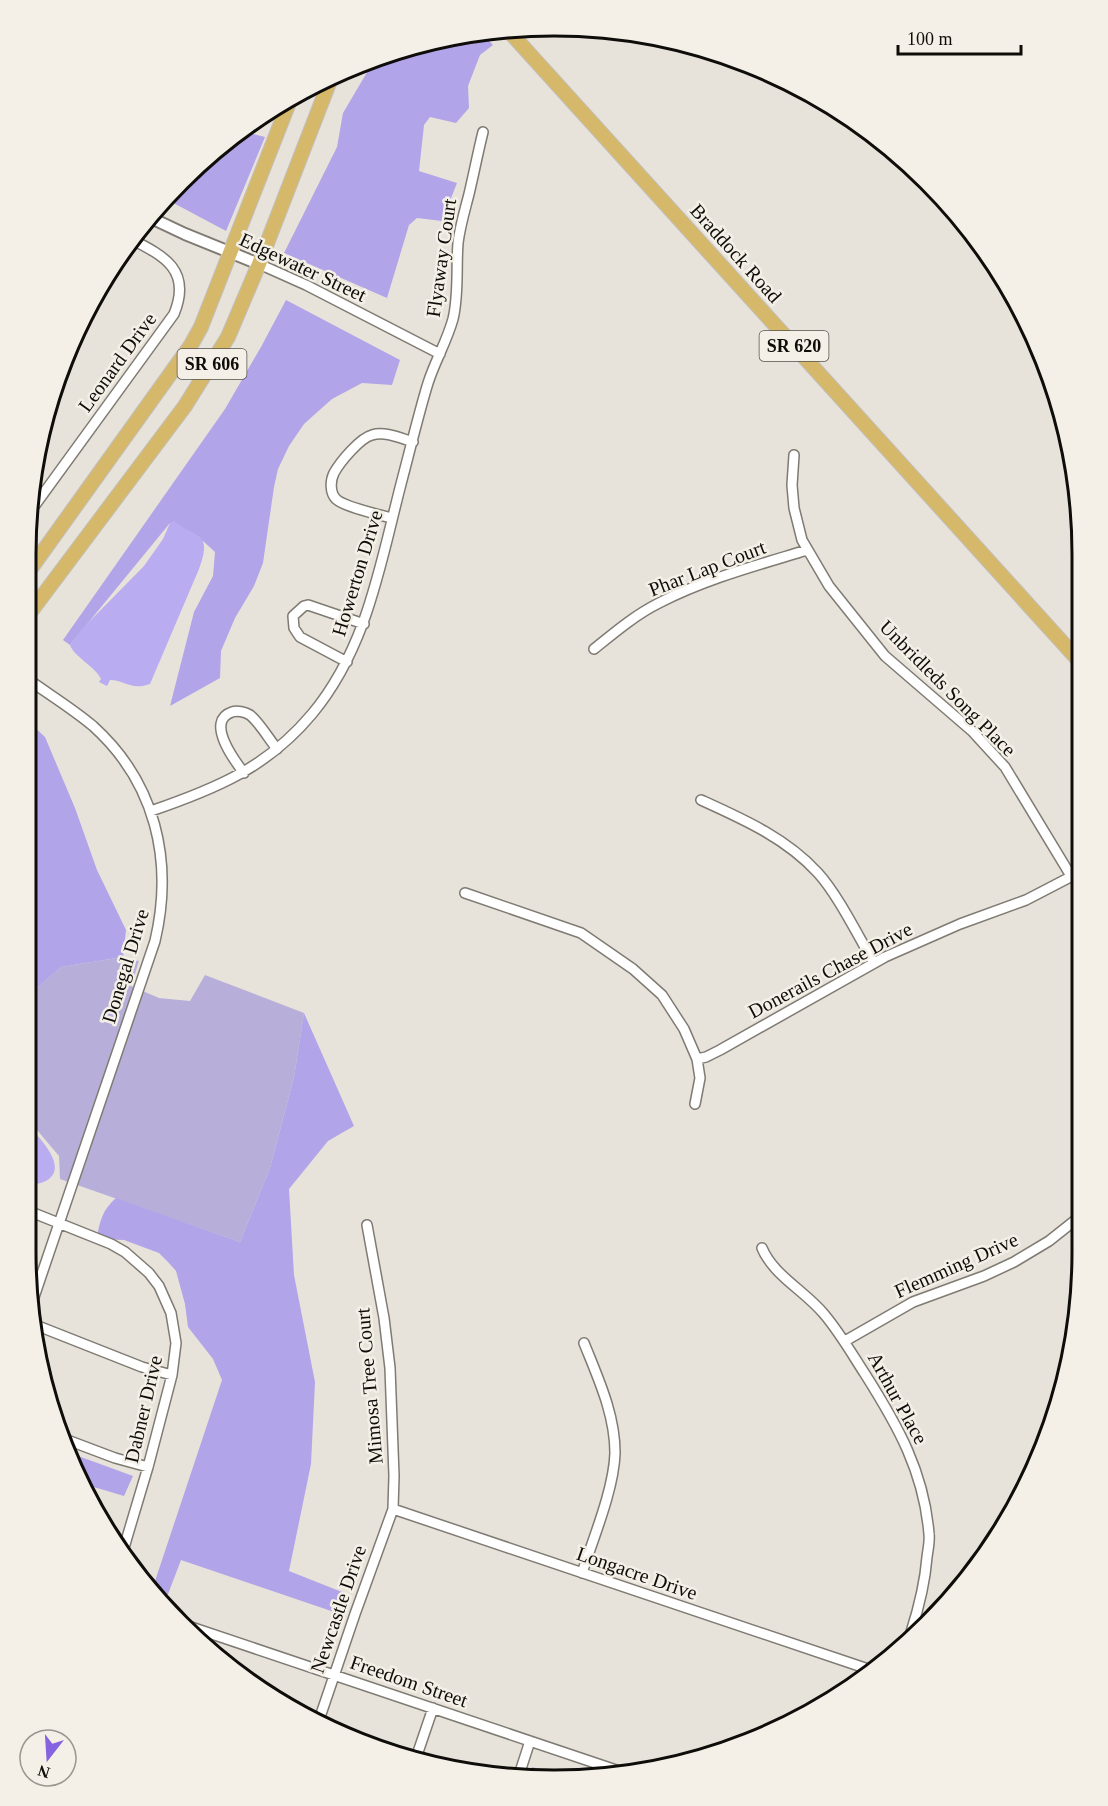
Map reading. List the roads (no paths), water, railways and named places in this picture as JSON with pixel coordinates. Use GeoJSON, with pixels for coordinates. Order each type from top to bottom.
{"type":"FeatureCollection","features":[{"type":"Feature","properties":{"kind":"main road","name":"Braddock Road"},"geometry":{"type":"LineString","coordinates":[[515,37],[1072,653]]}},
{"type":"Feature","properties":{"kind":"main road","name":"SR 606"},"geometry":{"type":"LineString","coordinates":[[36,605],[185,406],[228,337],[259,264],[327,88]]}},
{"type":"Feature","properties":{"kind":"main road","name":"SR 606"},"geometry":{"type":"LineString","coordinates":[[36,563],[191,345],[201,327],[286,111]]}},
{"type":"Feature","properties":{"kind":"street","name":"Flyaway Court"},"geometry":{"type":"LineString","coordinates":[[440,354],[452,321],[457,292],[458,241],[483,132]]}},
{"type":"Feature","properties":{"kind":"street","name":"Edgewater Street"},"geometry":{"type":"LineString","coordinates":[[158,221],[306,285],[440,354]]}},
{"type":"Feature","properties":{"kind":"street","name":"Leonard Drive"},"geometry":{"type":"LineString","coordinates":[[39,500],[174,314],[178,305],[179,285],[172,267],[159,254],[140,244]]}},
{"type":"Feature","properties":{"kind":"street","name":"Howerton Drive"},"geometry":{"type":"LineString","coordinates":[[151,811],[200,794],[244,773],[277,749],[324,699],[347,662],[364,624],[412,442],[429,382],[440,354]]}},
{"type":"Feature","properties":{"kind":"street"},"geometry":{"type":"LineString","coordinates":[[393,518],[342,504],[333,495],[331,480],[334,473],[363,438],[384,434],[412,442]]}},
{"type":"Feature","properties":{"kind":"street","name":"Unbridleds Song Place"},"geometry":{"type":"LineString","coordinates":[[794,455],[792,485],[794,508],[802,540],[829,586],[885,656],[972,731],[1005,767],[1072,868]]}},
{"type":"Feature","properties":{"kind":"street","name":"Phar Lap Court"},"geometry":{"type":"LineString","coordinates":[[594,649],[634,617],[659,603],[742,570],[807,550]]}},
{"type":"Feature","properties":{"kind":"street"},"geometry":{"type":"LineString","coordinates":[[347,662],[300,637],[294,628],[293,616],[308,605],[364,624]]}},
{"type":"Feature","properties":{"kind":"street","name":"Donegal Drive"},"geometry":{"type":"LineString","coordinates":[[36,685],[75,711],[108,740],[133,774],[151,811],[161,849],[163,871],[160,918],[155,941],[37,1288]]}},
{"type":"Feature","properties":{"kind":"street"},"geometry":{"type":"LineString","coordinates":[[244,773],[221,736],[222,721],[230,712],[239,711],[250,715],[277,749]]}},
{"type":"Feature","properties":{"kind":"street"},"geometry":{"type":"LineString","coordinates":[[701,800],[757,826],[793,850],[818,874],[874,963]]}},
{"type":"Feature","properties":{"kind":"street","name":"Donerails Chase Drive"},"geometry":{"type":"LineString","coordinates":[[697,1059],[712,1055],[874,963],[960,924],[1026,900],[1072,876]]}},
{"type":"Feature","properties":{"kind":"street"},"geometry":{"type":"LineString","coordinates":[[465,893],[581,933],[633,969],[662,995],[684,1029],[697,1059],[700,1078],[695,1104]]}},
{"type":"Feature","properties":{"kind":"street","name":"Dabner Drive"},"geometry":{"type":"LineString","coordinates":[[36,1214],[111,1244],[137,1261],[154,1280],[166,1299],[174,1328],[176,1351],[172,1376],[125,1543]]}},
{"type":"Feature","properties":{"kind":"street","name":"Flemming Drive"},"geometry":{"type":"LineString","coordinates":[[844,1341],[913,1302],[984,1276],[1014,1262],[1049,1241],[1072,1223]]}},
{"type":"Feature","properties":{"kind":"street","name":"Mimosa Tree Court"},"geometry":{"type":"LineString","coordinates":[[367,1225],[384,1318],[390,1368],[393,1509]]}},
{"type":"Feature","properties":{"kind":"street","name":"Arthur Place"},"geometry":{"type":"LineString","coordinates":[[762,1248],[772,1266],[805,1294],[844,1341],[886,1406],[908,1448],[922,1490],[929,1536],[924,1586],[913,1625]]}},
{"type":"Feature","properties":{"kind":"street"},"geometry":{"type":"LineString","coordinates":[[41,1327],[142,1367],[172,1376]]}},
{"type":"Feature","properties":{"kind":"street"},"geometry":{"type":"LineString","coordinates":[[582,1573],[609,1488],[614,1469],[615,1452],[614,1434],[606,1398],[584,1342]]}},
{"type":"Feature","properties":{"kind":"street"},"geometry":{"type":"LineString","coordinates":[[72,1442],[115,1458],[148,1467]]}},
{"type":"Feature","properties":{"kind":"street","name":"Longacre Drive"},"geometry":{"type":"LineString","coordinates":[[393,1509],[863,1667]]}},
{"type":"Feature","properties":{"kind":"street","name":"Newcastle Drive"},"geometry":{"type":"LineString","coordinates":[[321,1715],[393,1509]]}},
{"type":"Feature","properties":{"kind":"street","name":"Freedom Street"},"geometry":{"type":"LineString","coordinates":[[201,1630],[608,1767]]}},
{"type":"Feature","properties":{"kind":"street"},"geometry":{"type":"LineString","coordinates":[[418,1752],[433,1708]]}},
{"type":"Feature","properties":{"kind":"street"},"geometry":{"type":"LineString","coordinates":[[521,1769],[531,1741]]}}]}
